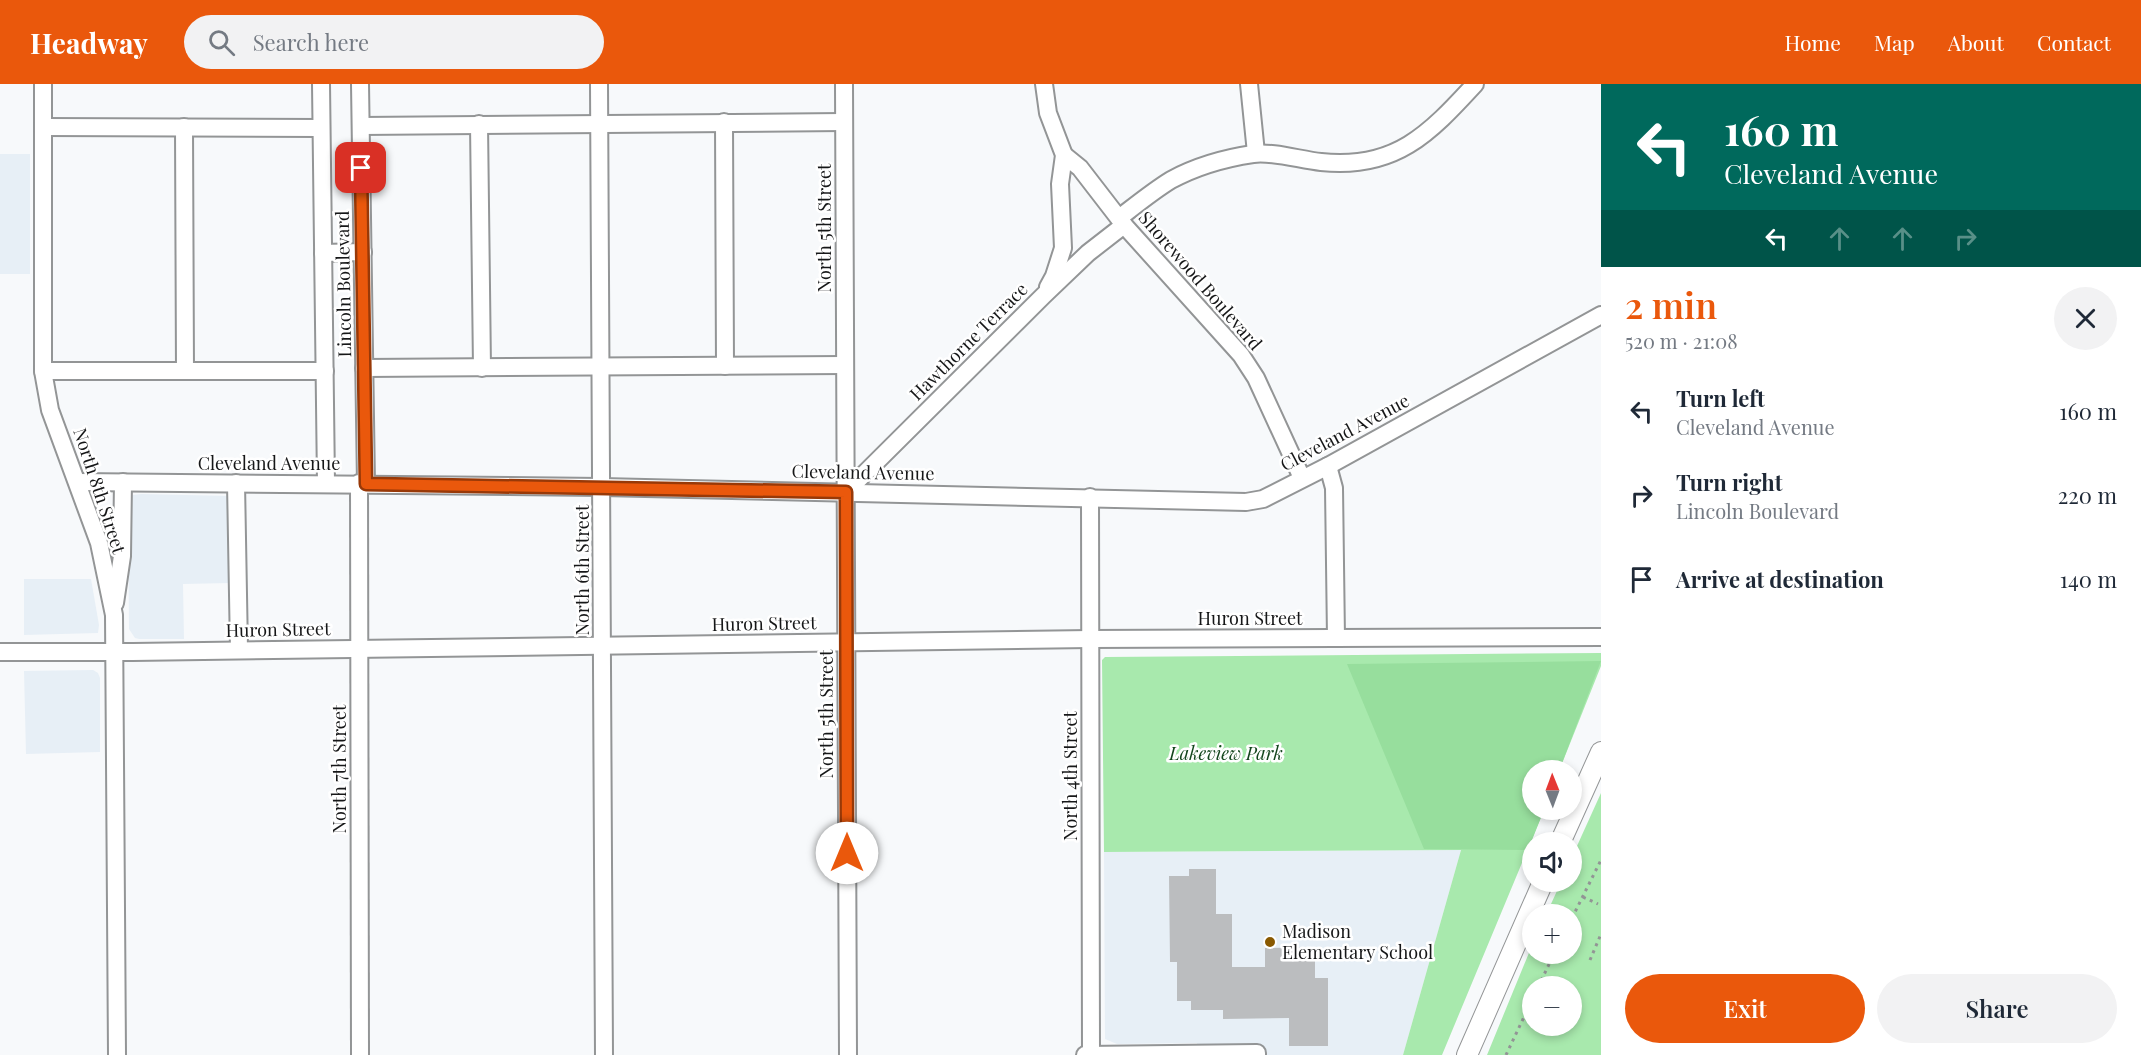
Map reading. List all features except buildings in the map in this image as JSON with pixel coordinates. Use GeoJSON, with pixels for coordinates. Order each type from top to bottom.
{"type":"FeatureCollection","features":[{"type":"Feature","properties":{"kind":"main road"},"geometry":{"type":"LineString","coordinates":[[1565,832],[1601,752]]}},
{"type":"Feature","properties":{"kind":"main road"},"geometry":{"type":"LineString","coordinates":[[1467,1055],[1539,892]]}},
{"type":"Feature","properties":{"kind":"street","name":"North 8th Street"},"geometry":{"type":"LineString","coordinates":[[43,84],[43,371],[51,410],[99,543],[114,615],[117,1055]]}},
{"type":"Feature","properties":{"kind":"street","name":"Lincoln Boulevard"},"geometry":{"type":"LineString","coordinates":[[321,84],[326,483]]}},
{"type":"Feature","properties":{"kind":"street","name":"Lincoln Boulevard"},"geometry":{"type":"LineString","coordinates":[[360,84],[364,368],[362,484]]}},
{"type":"Feature","properties":{"kind":"street","name":"North 6th Street"},"geometry":{"type":"LineString","coordinates":[[599,84],[604,1055]]}},
{"type":"Feature","properties":{"kind":"street","name":"North 5th Street"},"geometry":{"type":"LineString","coordinates":[[844,84],[848,1055]]}},
{"type":"Feature","properties":{"kind":"street","name":"Shorewood Boulevard"},"geometry":{"type":"LineString","coordinates":[[1043,296],[1054,276],[1063,248],[1060,184],[1064,155],[1048,113],[1044,84]]}},
{"type":"Feature","properties":{"kind":"street"},"geometry":{"type":"LineString","coordinates":[[1249,84],[1256,153]]}},
{"type":"Feature","properties":{"kind":"street","name":"Hawthorne Terrace"},"geometry":{"type":"LineString","coordinates":[[846,492],[1043,296],[1122,221],[1172,180],[1197,169],[1256,153],[1339,164],[1381,158],[1402,149],[1439,123],[1475,84]]}},
{"type":"Feature","properties":{"kind":"street"},"geometry":{"type":"LineString","coordinates":[[724,122],[725,366]]}},
{"type":"Feature","properties":{"kind":"street"},"geometry":{"type":"LineString","coordinates":[[360,126],[844,122]]}},
{"type":"Feature","properties":{"kind":"street"},"geometry":{"type":"LineString","coordinates":[[478,124],[482,368]]}},
{"type":"Feature","properties":{"kind":"street"},"geometry":{"type":"LineString","coordinates":[[43,127],[321,128]]}},
{"type":"Feature","properties":{"kind":"street"},"geometry":{"type":"LineString","coordinates":[[184,127],[185,371]]}},
{"type":"Feature","properties":{"kind":"street","name":"Shorewood Boulevard"},"geometry":{"type":"LineString","coordinates":[[1064,155],[1080,168],[1122,221],[1241,355],[1256,378],[1302,478]]}},
{"type":"Feature","properties":{"kind":"street"},"geometry":{"type":"LineString","coordinates":[[323,253],[363,252]]}},
{"type":"Feature","properties":{"kind":"street","name":"Cleveland Avenue"},"geometry":{"type":"LineString","coordinates":[[78,482],[602,487],[1246,502],[1263,499],[1328,466],[1601,315]]}},
{"type":"Feature","properties":{"kind":"street"},"geometry":{"type":"LineString","coordinates":[[364,368],[845,365]]}},
{"type":"Feature","properties":{"kind":"street"},"geometry":{"type":"LineString","coordinates":[[43,371],[325,371]]}},
{"type":"Feature","properties":{"kind":"street"},"geometry":{"type":"LineString","coordinates":[[1328,466],[1334,488],[1336,638]]}},
{"type":"Feature","properties":{"kind":"street"},"geometry":{"type":"LineString","coordinates":[[114,615],[122,556],[123,483]]}},
{"type":"Feature","properties":{"kind":"street"},"geometry":{"type":"LineString","coordinates":[[236,483],[239,650]]}},
{"type":"Feature","properties":{"kind":"street","name":"North 7th Street"},"geometry":{"type":"LineString","coordinates":[[360,1055],[359,649],[362,484]]}},
{"type":"Feature","properties":{"kind":"street","name":"North 4th Street"},"geometry":{"type":"LineString","coordinates":[[1090,497],[1091,1055]]}},
{"type":"Feature","properties":{"kind":"street","name":"Huron Street"},"geometry":{"type":"LineString","coordinates":[[0,652],[1090,639],[1601,637]]}},
{"type":"Feature","properties":{"kind":"street"},"geometry":{"type":"LineString","coordinates":[[1085,1055],[1257,1053],[1257,1055]]}},
{"type":"Feature","properties":{"kind":"path"},"geometry":{"type":"LineString","coordinates":[[1579,904],[1601,860]]}},
{"type":"Feature","properties":{"kind":"path"},"geometry":{"type":"LineString","coordinates":[[1583,897],[1599,904]]}},
{"type":"Feature","properties":{"kind":"path"},"geometry":{"type":"LineString","coordinates":[[1590,960],[1601,934]]}},
{"type":"Feature","properties":{"kind":"path"},"geometry":{"type":"LineString","coordinates":[[1506,1055],[1522,1021]]}},
{"type":"Feature","properties":{"kind":"shaded area"},"geometry":{"type":"Polygon","coordinates":[[[0,154],[30,154],[30,274],[0,274],[0,154]]]}},
{"type":"Feature","properties":{"kind":"shaded area"},"geometry":{"type":"Polygon","coordinates":[[[133,495],[230,496],[230,583],[183,584],[184,639],[139,639],[135,638],[129,629],[128,501],[133,495]]]}},
{"type":"Feature","properties":{"kind":"shaded area"},"geometry":{"type":"Polygon","coordinates":[[[24,579],[91,579],[99,625],[98,633],[24,635],[24,579]]]}},
{"type":"Feature","properties":{"kind":"shaded area"},"geometry":{"type":"Polygon","coordinates":[[[93,670],[100,678],[100,752],[26,754],[24,671],[93,670]]]}},
{"type":"Feature","properties":{"kind":"shaded area","name":"Madison Elementary School"},"geometry":{"type":"Polygon","coordinates":[[[1461,850],[1403,1055],[1197,1055],[1197,1043],[1117,1044],[1105,1039],[1104,852],[1461,850]]]}},
{"type":"Feature","properties":{"kind":"green space","name":"Lakeview Park"},"geometry":{"type":"Polygon","coordinates":[[[1601,653],[1601,666],[1563,760],[1522,760],[1522,820],[1540,820],[1535,832],[1522,832],[1522,863],[1442,1055],[1403,1055],[1461,850],[1104,852],[1102,660],[1105,657],[1601,653]]]}},
{"type":"Feature","properties":{"kind":"green space"},"geometry":{"type":"Polygon","coordinates":[[[1601,661],[1563,760],[1522,760],[1522,820],[1540,820],[1535,832],[1522,832],[1522,850],[1424,849],[1347,664],[1601,661]]]}},
{"type":"Feature","properties":{"kind":"green space"},"geometry":{"type":"Polygon","coordinates":[[[1601,793],[1601,1055],[1487,1055],[1524,964],[1582,964],[1582,904],[1551,904],[1556,892],[1582,892],[1582,835],[1601,793]]]}},
{"type":"Feature","properties":{"kind":"place","name":"Madison Elementary School"},"geometry":{"type":"Point","coordinates":[1270,942]}},
{"type":"Feature","properties":{"kind":"route"},"geometry":{"type":"LineString","coordinates":[[361,168],[366,484],[846,492],[847,853]]}}]}
